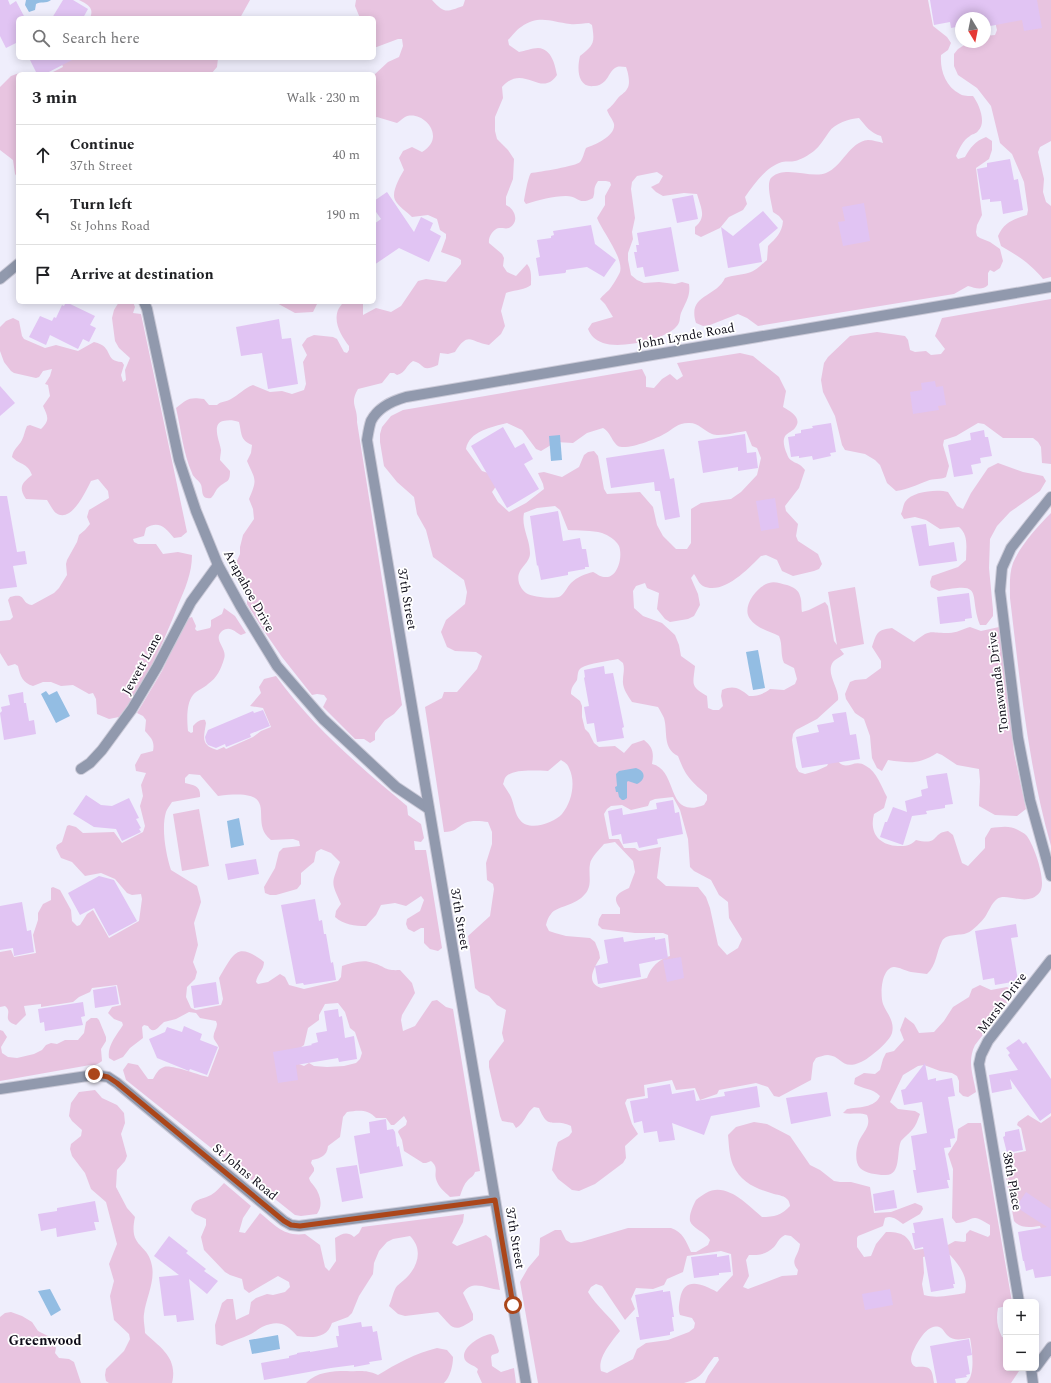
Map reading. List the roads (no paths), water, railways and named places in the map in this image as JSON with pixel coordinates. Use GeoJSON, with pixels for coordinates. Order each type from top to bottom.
{"type":"FeatureCollection","features":[{"type":"Feature","properties":{"kind":"street"},"geometry":{"type":"LineString","coordinates":[[0,279],[16,266]]}},
{"type":"Feature","properties":{"kind":"street","name":"John Lynde Road"},"geometry":{"type":"LineString","coordinates":[[370,459],[367,440],[372,421],[384,405],[406,397],[1051,288]]}},
{"type":"Feature","properties":{"kind":"street","name":"Arapahoe Drive"},"geometry":{"type":"LineString","coordinates":[[145,304],[179,460],[196,511],[218,565],[240,607],[277,666],[323,719],[396,787],[429,809]]}},
{"type":"Feature","properties":{"kind":"street","name":"37th Street"},"geometry":{"type":"LineString","coordinates":[[370,459],[526,1383]]}},
{"type":"Feature","properties":{"kind":"street","name":"Tonawanda Drive"},"geometry":{"type":"LineString","coordinates":[[1051,497],[1010,548],[1002,568],[1000,591],[1018,738],[1030,800],[1051,876]]}},
{"type":"Feature","properties":{"kind":"street","name":"Jewett Lane"},"geometry":{"type":"LineString","coordinates":[[81,769],[90,763],[102,750],[132,709],[157,667],[191,602],[218,565]]}},
{"type":"Feature","properties":{"kind":"street","name":"Marsh Drive"},"geometry":{"type":"LineString","coordinates":[[979,1064],[981,1055],[988,1041],[1051,960]]}},
{"type":"Feature","properties":{"kind":"street","name":"38th Place"},"geometry":{"type":"LineString","coordinates":[[979,1064],[1018,1299]]}},
{"type":"Feature","properties":{"kind":"street","name":"St Johns Road"},"geometry":{"type":"LineString","coordinates":[[0,1089],[94,1074],[108,1077],[284,1221],[291,1225],[300,1226],[495,1200]]}},
{"type":"Feature","properties":{"kind":"street"},"geometry":{"type":"LineString","coordinates":[[1033,1372],[1051,1347]]}},
{"type":"Feature","properties":{"kind":"water"},"geometry":{"type":"Polygon","coordinates":[[[26,0],[51,0],[36,4],[35,10],[29,12],[25,5],[26,0]]]}},
{"type":"Feature","properties":{"kind":"water"},"geometry":{"type":"Polygon","coordinates":[[[560,435],[562,460],[551,461],[549,436],[560,435]]]}},
{"type":"Feature","properties":{"kind":"water"},"geometry":{"type":"Polygon","coordinates":[[[758,650],[765,688],[753,690],[746,652],[758,650]]]}},
{"type":"Feature","properties":{"kind":"water"},"geometry":{"type":"Polygon","coordinates":[[[46,691],[49,695],[57,691],[70,716],[56,723],[41,694],[46,691]]]}},
{"type":"Feature","properties":{"kind":"water"},"geometry":{"type":"Polygon","coordinates":[[[636,768],[642,771],[644,776],[637,784],[627,782],[627,798],[622,800],[619,797],[618,792],[616,792],[616,774],[619,771],[636,768]]]}},
{"type":"Feature","properties":{"kind":"water"},"geometry":{"type":"Polygon","coordinates":[[[239,818],[244,845],[231,848],[227,821],[239,818]]]}},
{"type":"Feature","properties":{"kind":"water"},"geometry":{"type":"Polygon","coordinates":[[[50,1289],[61,1310],[51,1316],[38,1291],[50,1289]]]}},
{"type":"Feature","properties":{"kind":"water"},"geometry":{"type":"Polygon","coordinates":[[[278,1335],[280,1349],[252,1354],[249,1340],[278,1335]]]}},
{"type":"Feature","properties":{"kind":"district","name":"Greenwood"},"geometry":{"type":"Point","coordinates":[45,1340]}}]}
